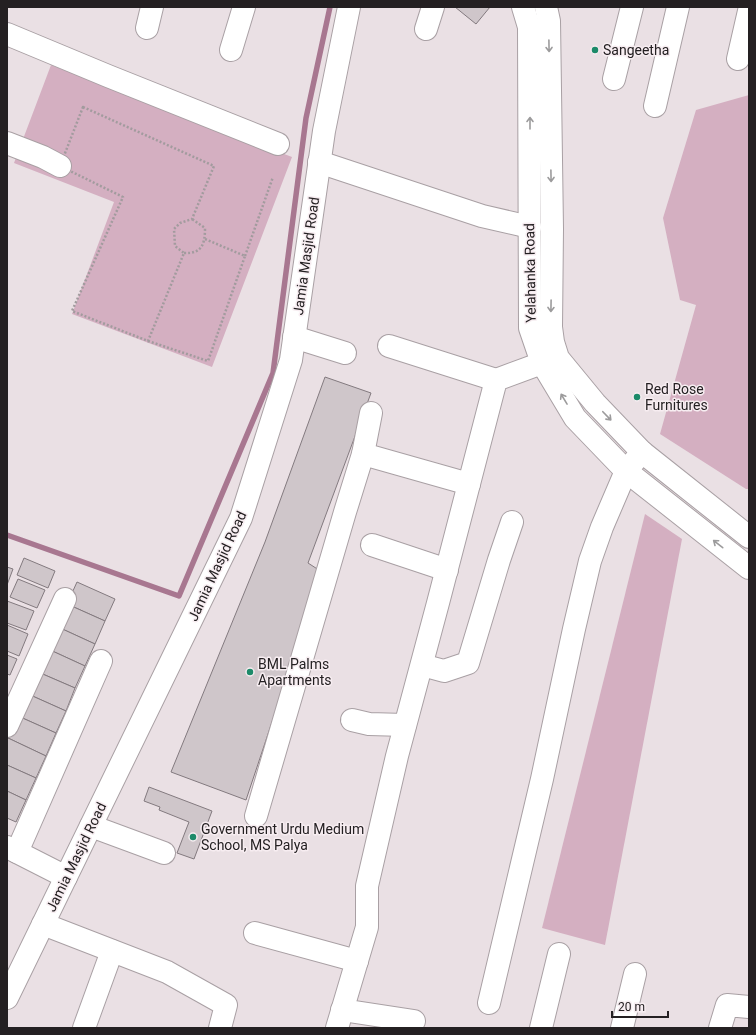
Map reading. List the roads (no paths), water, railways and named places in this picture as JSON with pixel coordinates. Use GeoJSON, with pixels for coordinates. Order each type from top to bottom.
{"type":"FeatureCollection","features":[{"type":"Feature","properties":{"kind":"street"},"geometry":{"type":"LineString","coordinates":[[231,50],[244,7]]}},
{"type":"Feature","properties":{"kind":"street","name":"Jamia Masjid Road"},"geometry":{"type":"LineString","coordinates":[[7,998],[241,518],[291,360],[324,131],[349,7]]}},
{"type":"Feature","properties":{"kind":"street"},"geometry":{"type":"LineString","coordinates":[[426,29],[433,7]]}},
{"type":"Feature","properties":{"kind":"street","name":"Yelahanka Road"},"geometry":{"type":"LineString","coordinates":[[523,7],[529,27],[530,328],[542,363],[575,418],[626,471],[749,568]]}},
{"type":"Feature","properties":{"kind":"street"},"geometry":{"type":"LineString","coordinates":[[614,79],[632,7]]}},
{"type":"Feature","properties":{"kind":"street"},"geometry":{"type":"LineString","coordinates":[[655,106],[678,7]]}},
{"type":"Feature","properties":{"kind":"street"},"geometry":{"type":"LineString","coordinates":[[738,59],[749,11]]}},
{"type":"Feature","properties":{"kind":"street","name":"Yelahanka Road"},"geometry":{"type":"LineString","coordinates":[[551,12],[551,327],[553,342],[558,358],[595,403],[642,452],[749,537]]}},
{"type":"Feature","properties":{"kind":"street"},"geometry":{"type":"LineString","coordinates":[[7,34],[278,144]]}},
{"type":"Feature","properties":{"kind":"street"},"geometry":{"type":"LineString","coordinates":[[7,143],[43,157],[60,166]]}},
{"type":"Feature","properties":{"kind":"street"},"geometry":{"type":"LineString","coordinates":[[319,162],[482,216],[530,227]]}},
{"type":"Feature","properties":{"kind":"street"},"geometry":{"type":"LineString","coordinates":[[294,337],[345,353]]}},
{"type":"Feature","properties":{"kind":"street"},"geometry":{"type":"LineString","coordinates":[[389,346],[496,380],[542,363]]}},
{"type":"Feature","properties":{"kind":"street"},"geometry":{"type":"LineString","coordinates":[[414,1021],[339,1019],[367,927],[367,886],[397,756],[496,380]]}},
{"type":"Feature","properties":{"kind":"street"},"geometry":{"type":"LineString","coordinates":[[256,816],[363,454],[371,413]]}},
{"type":"Feature","properties":{"kind":"street"},"geometry":{"type":"LineString","coordinates":[[490,1003],[542,779],[590,561],[602,527],[626,471],[642,452]]}},
{"type":"Feature","properties":{"kind":"street"},"geometry":{"type":"LineString","coordinates":[[363,454],[469,484]]}},
{"type":"Feature","properties":{"kind":"street"},"geometry":{"type":"LineString","coordinates":[[422,665],[444,671],[468,663],[512,522]]}},
{"type":"Feature","properties":{"kind":"street"},"geometry":{"type":"LineString","coordinates":[[372,545],[447,570]]}},
{"type":"Feature","properties":{"kind":"street"},"geometry":{"type":"LineString","coordinates":[[7,726],[65,600]]}},
{"type":"Feature","properties":{"kind":"street"},"geometry":{"type":"LineString","coordinates":[[66,877],[12,849],[101,661]]}},
{"type":"Feature","properties":{"kind":"street"},"geometry":{"type":"LineString","coordinates":[[352,720],[369,724],[405,725]]}},
{"type":"Feature","properties":{"kind":"street"},"geometry":{"type":"LineString","coordinates":[[91,826],[164,853]]}},
{"type":"Feature","properties":{"kind":"street"},"geometry":{"type":"LineString","coordinates":[[43,924],[167,972],[226,1005],[220,1028]]}},
{"type":"Feature","properties":{"kind":"street"},"geometry":{"type":"LineString","coordinates":[[255,933],[357,961]]}},
{"type":"Feature","properties":{"kind":"street"},"geometry":{"type":"LineString","coordinates":[[84,1028],[112,951]]}},
{"type":"Feature","properties":{"kind":"street"},"geometry":{"type":"LineString","coordinates":[[541,1028],[558,954]]}},
{"type":"Feature","properties":{"kind":"street"},"geometry":{"type":"LineString","coordinates":[[622,1028],[635,974]]}},
{"type":"Feature","properties":{"kind":"street"},"geometry":{"type":"LineString","coordinates":[[720,1028],[727,1006],[749,1007]]}},
{"type":"Feature","properties":{"kind":"waterway"},"geometry":{"type":"LineString","coordinates":[[7,535],[179,596],[273,373],[306,118],[330,7]]}},
{"type":"Feature","properties":{"kind":"place","name":"Sangeetha"},"geometry":{"type":"Point","coordinates":[595,50]}},
{"type":"Feature","properties":{"kind":"place","name":"Red Rose Furnitures"},"geometry":{"type":"Point","coordinates":[637,397]}},
{"type":"Feature","properties":{"kind":"place","name":"BML Palms Apartments"},"geometry":{"type":"Point","coordinates":[250,672]}},
{"type":"Feature","properties":{"kind":"place","name":"Government Urdu Medium School, MS Palya"},"geometry":{"type":"Point","coordinates":[193,837]}}]}
